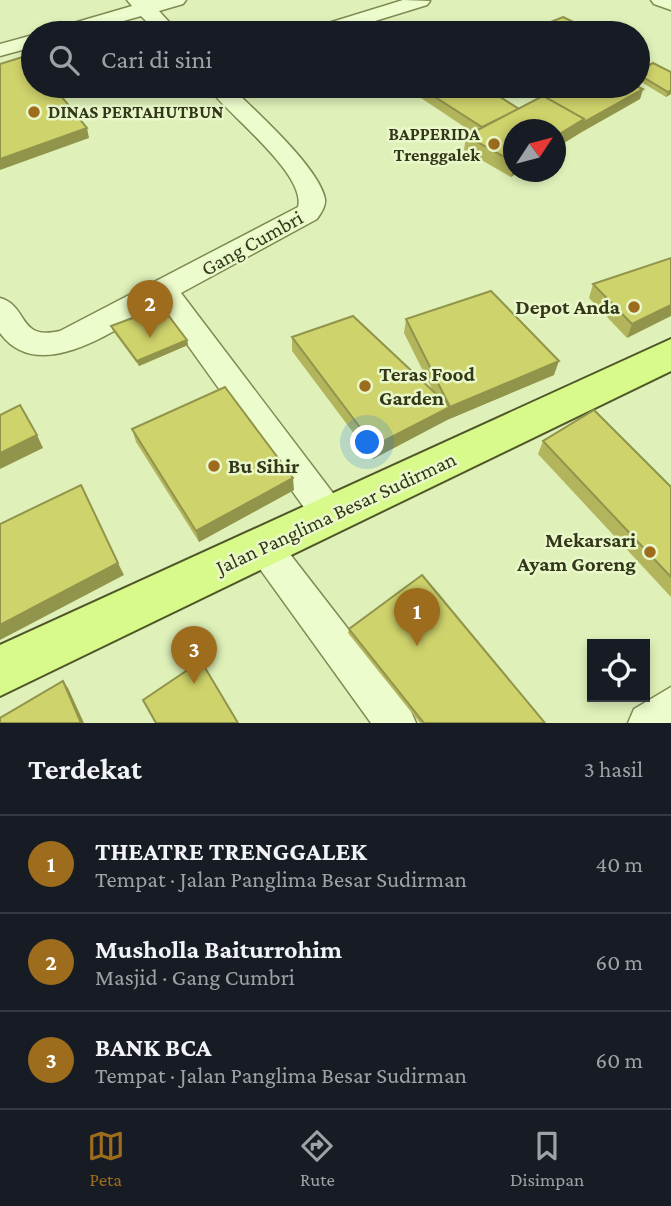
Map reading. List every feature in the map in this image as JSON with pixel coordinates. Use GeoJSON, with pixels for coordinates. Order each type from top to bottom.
{"type":"FeatureCollection","features":[{"type":"Feature","properties":{"kind":"main road","name":"Jalan Panglima Besar Sudirman"},"geometry":{"type":"LineString","coordinates":[[0,671],[671,354]]}},
{"type":"Feature","properties":{"kind":"street"},"geometry":{"type":"LineString","coordinates":[[94,21],[141,4],[176,0]]}},
{"type":"Feature","properties":{"kind":"street"},"geometry":{"type":"LineString","coordinates":[[661,0],[671,5]]}},
{"type":"Feature","properties":{"kind":"street"},"geometry":{"type":"LineString","coordinates":[[355,21],[420,1]]}},
{"type":"Feature","properties":{"kind":"street"},"geometry":{"type":"LineString","coordinates":[[141,4],[157,21]]}},
{"type":"Feature","properties":{"kind":"street"},"geometry":{"type":"LineString","coordinates":[[0,50],[21,44]]}},
{"type":"Feature","properties":{"kind":"street","name":"Gang Cumbri"},"geometry":{"type":"LineString","coordinates":[[164,291],[301,218],[312,206],[309,190],[299,173],[229,98]]}},
{"type":"Feature","properties":{"kind":"street"},"geometry":{"type":"LineString","coordinates":[[2,317],[27,343],[37,347],[54,345],[78,336],[164,291],[330,516]]}},
{"type":"Feature","properties":{"kind":"street"},"geometry":{"type":"LineString","coordinates":[[264,547],[396,723]]}},
{"type":"Feature","properties":{"kind":"street"},"geometry":{"type":"LineString","coordinates":[[648,723],[671,707]]}},
{"type":"Feature","properties":{"kind":"building"},"geometry":{"type":"Polygon","coordinates":[[[563,17],[571,21],[553,21],[563,17]]]}},
{"type":"Feature","properties":{"kind":"building","name":"DINAS PERTAHUTBUN"},"geometry":{"type":"Polygon","coordinates":[[[21,57],[21,98],[63,98],[87,128],[0,159],[0,64],[21,57]]]}},
{"type":"Feature","properties":{"kind":"building"},"geometry":{"type":"Polygon","coordinates":[[[653,63],[671,72],[671,90],[668,92],[650,81],[650,65],[653,63]]]}},
{"type":"Feature","properties":{"kind":"building"},"geometry":{"type":"Polygon","coordinates":[[[437,98],[502,98],[519,109],[482,127],[437,98]]]}},
{"type":"Feature","properties":{"kind":"building"},"geometry":{"type":"Polygon","coordinates":[[[539,98],[547,98],[584,119],[566,130],[566,119],[503,119],[503,156],[466,136],[539,98]]]}},
{"type":"Feature","properties":{"kind":"building"},"geometry":{"type":"Polygon","coordinates":[[[547,98],[627,98],[582,123],[584,119],[547,98]]]}},
{"type":"Feature","properties":{"kind":"building","name":"Depot Anda"},"geometry":{"type":"Polygon","coordinates":[[[671,258],[671,305],[632,324],[593,284],[671,258]]]}},
{"type":"Feature","properties":{"kind":"building"},"geometry":{"type":"Polygon","coordinates":[[[491,291],[559,361],[450,407],[406,319],[491,291]]]}},
{"type":"Feature","properties":{"kind":"building"},"geometry":{"type":"Polygon","coordinates":[[[162,307],[187,340],[137,361],[111,326],[162,307]]]}},
{"type":"Feature","properties":{"kind":"building","name":"Teras Food Garden"},"geometry":{"type":"Polygon","coordinates":[[[353,316],[450,407],[374,446],[292,337],[353,316]]]}},
{"type":"Feature","properties":{"kind":"building","name":"Bu Sihir"},"geometry":{"type":"Polygon","coordinates":[[[225,387],[293,478],[196,531],[132,429],[225,387]]]}},
{"type":"Feature","properties":{"kind":"building"},"geometry":{"type":"Polygon","coordinates":[[[20,405],[37,435],[0,453],[0,415],[20,405]]]}},
{"type":"Feature","properties":{"kind":"building","name":"Mekarsari Ayam Goreng"},"geometry":{"type":"Polygon","coordinates":[[[594,410],[671,487],[671,577],[543,441],[594,410]]]}},
{"type":"Feature","properties":{"kind":"building"},"geometry":{"type":"Polygon","coordinates":[[[81,485],[118,563],[0,625],[0,524],[81,485]]]}},
{"type":"Feature","properties":{"kind":"building"},"geometry":{"type":"Polygon","coordinates":[[[422,575],[545,723],[424,723],[349,629],[422,575]]]}},
{"type":"Feature","properties":{"kind":"building"},"geometry":{"type":"Polygon","coordinates":[[[201,661],[238,723],[156,723],[143,700],[201,661]]]}},
{"type":"Feature","properties":{"kind":"building"},"geometry":{"type":"Polygon","coordinates":[[[63,681],[81,723],[0,723],[0,718],[63,681]]]}},
{"type":"Feature","properties":{"kind":"place","name":"DINAS PERTAHUTBUN"},"geometry":{"type":"Point","coordinates":[34,112]}},
{"type":"Feature","properties":{"kind":"place","name":"BAPPERIDA Trenggalek"},"geometry":{"type":"Point","coordinates":[494,144]}},
{"type":"Feature","properties":{"kind":"place","name":"Depot Anda"},"geometry":{"type":"Point","coordinates":[634,307]}},
{"type":"Feature","properties":{"kind":"place","name":"Musholla Baiturrohim"},"geometry":{"type":"Point","coordinates":[150,338]}},
{"type":"Feature","properties":{"kind":"place","name":"Teras Food Garden"},"geometry":{"type":"Point","coordinates":[365,386]}},
{"type":"Feature","properties":{"kind":"place","name":"Bu Sihir"},"geometry":{"type":"Point","coordinates":[214,466]}},
{"type":"Feature","properties":{"kind":"place","name":"Mekarsari Ayam Goreng"},"geometry":{"type":"Point","coordinates":[650,552]}},
{"type":"Feature","properties":{"kind":"place","name":"THEATRE TRENGGALEK"},"geometry":{"type":"Point","coordinates":[417,646]}},
{"type":"Feature","properties":{"kind":"place","name":"BANK BCA"},"geometry":{"type":"Point","coordinates":[194,684]}}]}
